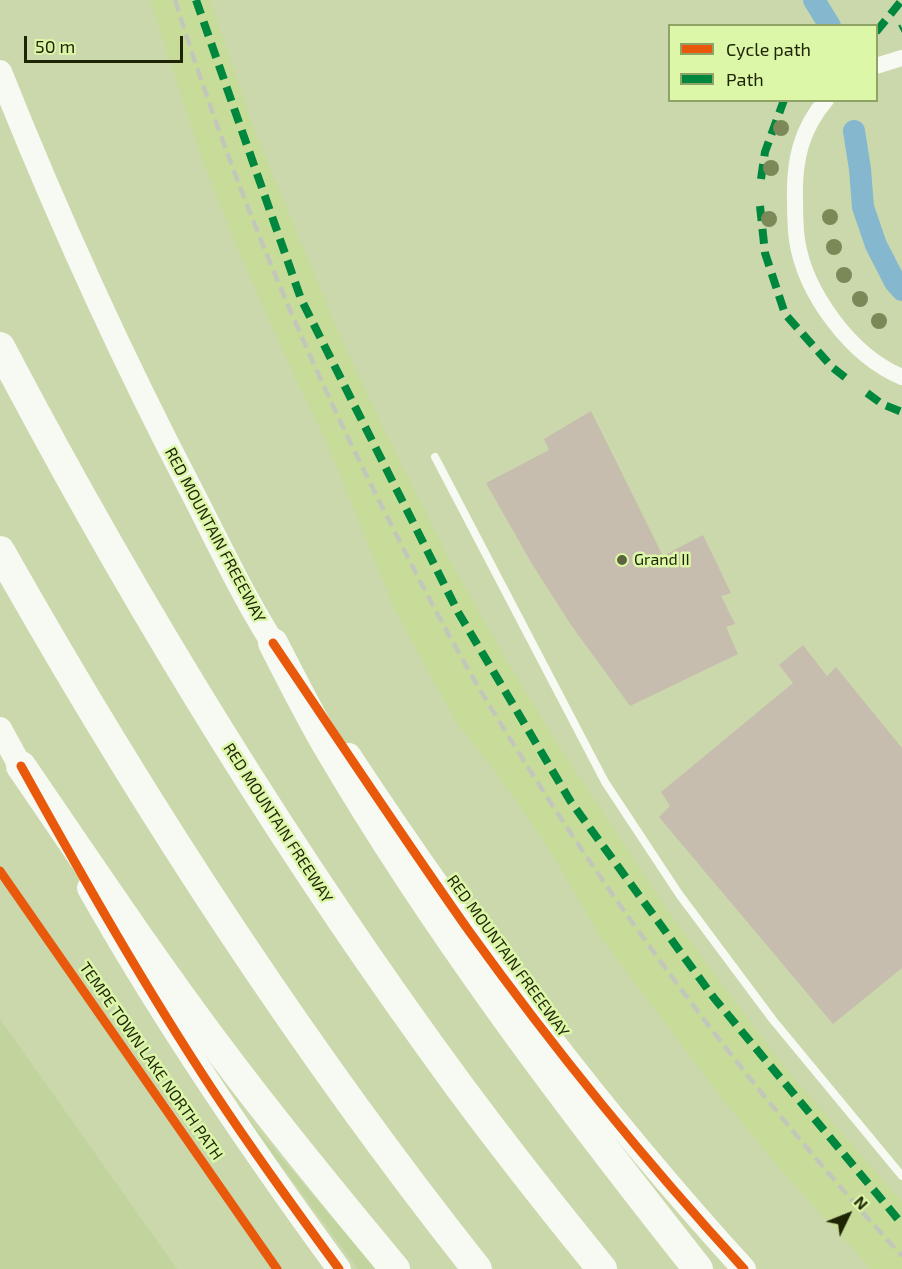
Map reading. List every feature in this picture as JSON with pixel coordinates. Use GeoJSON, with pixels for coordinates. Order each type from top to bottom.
{"type":"FeatureCollection","features":[{"type":"Feature","properties":{"kind":"highway","name":"RED MOUNTAIN FREEWAY"},"geometry":{"type":"LineString","coordinates":[[0,347],[121,569],[240,765],[325,895],[457,1084],[602,1269]]}},
{"type":"Feature","properties":{"kind":"highway"},"geometry":{"type":"LineString","coordinates":[[0,550],[104,730],[230,928],[363,1118],[477,1269]]}},
{"type":"Feature","properties":{"kind":"highway"},"geometry":{"type":"LineString","coordinates":[[273,643],[325,742],[426,901],[563,1094],[698,1269]]}},
{"type":"Feature","properties":{"kind":"highway"},"geometry":{"type":"LineString","coordinates":[[21,766],[219,1049],[325,1185],[395,1269]]}},
{"type":"Feature","properties":{"kind":"street"},"geometry":{"type":"LineString","coordinates":[[878,65],[902,58]]}},
{"type":"Feature","properties":{"kind":"street","name":"RED MOUNTAIN FREEEWAY"},"geometry":{"type":"LineString","coordinates":[[0,72],[60,216],[124,356],[208,523],[273,643],[424,867],[515,993],[641,1152],[744,1269]]}},
{"type":"Feature","properties":{"kind":"street"},"geometry":{"type":"LineString","coordinates":[[824,102],[808,123],[800,147],[795,189],[797,241],[807,274],[836,325],[874,360],[902,376]]}},
{"type":"Feature","properties":{"kind":"street"},"geometry":{"type":"LineString","coordinates":[[0,729],[93,896],[173,1027],[258,1157],[339,1269]]}},
{"type":"Feature","properties":{"kind":"lane"},"geometry":{"type":"LineString","coordinates":[[435,457],[605,782],[679,894],[772,1020],[902,1176]]}},
{"type":"Feature","properties":{"kind":"shaded area"},"geometry":{"type":"Polygon","coordinates":[[[150,0],[210,0],[255,132],[342,341],[449,559],[509,665],[558,745],[674,920],[784,1067],[902,1202],[902,1269],[871,1269],[782,1171],[725,1102],[601,938],[548,847],[493,768],[458,725],[396,612],[326,441],[244,264],[202,159],[150,0]]]}},
{"type":"Feature","properties":{"kind":"shaded area"},"geometry":{"type":"Polygon","coordinates":[[[0,1019],[177,1269],[0,1269],[0,1019]]]}},
{"type":"Feature","properties":{"kind":"shaded area"},"geometry":{"type":"Polygon","coordinates":[[[238,1107],[376,1269],[358,1269],[238,1107]]]}},
{"type":"Feature","properties":{"kind":"building","name":"Grand II"},"geometry":{"type":"Polygon","coordinates":[[[591,411],[663,556],[703,535],[731,593],[721,596],[735,624],[726,627],[738,654],[630,706],[571,625],[532,564],[486,483],[549,450],[544,439],[591,411]]]}},
{"type":"Feature","properties":{"kind":"building"},"geometry":{"type":"Polygon","coordinates":[[[803,645],[827,676],[836,667],[902,748],[902,968],[833,1024],[659,817],[670,806],[661,792],[793,683],[779,665],[803,645]]]}},
{"type":"Feature","properties":{"kind":"waterway"},"geometry":{"type":"LineString","coordinates":[[814,0],[829,24]]}},
{"type":"Feature","properties":{"kind":"waterway"},"geometry":{"type":"LineString","coordinates":[[854,131],[863,207],[876,245],[895,282],[902,290]]}},
{"type":"Feature","properties":{"kind":"railway"},"geometry":{"type":"LineString","coordinates":[[175,0],[247,206],[303,340],[364,471],[420,582],[470,672],[541,788],[636,928],[686,996],[791,1129],[902,1256]]}},
{"type":"Feature","properties":{"kind":"marked path"},"geometry":{"type":"LineString","coordinates":[[196,0],[301,299],[458,612],[571,802],[714,998],[902,1224]]}},
{"type":"Feature","properties":{"kind":"marked path"},"geometry":{"type":"LineString","coordinates":[[878,30],[902,0]]}},
{"type":"Feature","properties":{"kind":"marked path"},"geometry":{"type":"LineString","coordinates":[[761,179],[765,152],[783,102]]}},
{"type":"Feature","properties":{"kind":"marked path"},"geometry":{"type":"LineString","coordinates":[[760,206],[765,253],[785,314],[832,367],[846,378]]}},
{"type":"Feature","properties":{"kind":"marked path"},"geometry":{"type":"LineString","coordinates":[[867,393],[882,404],[902,412]]}},
{"type":"Feature","properties":{"kind":"cycle path"},"geometry":{"type":"LineString","coordinates":[[273,643],[419,859],[534,1019],[672,1188],[744,1269]]}},
{"type":"Feature","properties":{"kind":"cycle path"},"geometry":{"type":"LineString","coordinates":[[21,766],[116,933],[190,1055],[261,1161],[339,1269]]}},
{"type":"Feature","properties":{"kind":"cycle path","name":"TEMPE TOWN LAKE NORTH PATH"},"geometry":{"type":"LineString","coordinates":[[0,871],[277,1269]]}},
{"type":"Feature","properties":{"kind":"place","name":"Grand II"},"geometry":{"type":"Point","coordinates":[622,560]}}]}
